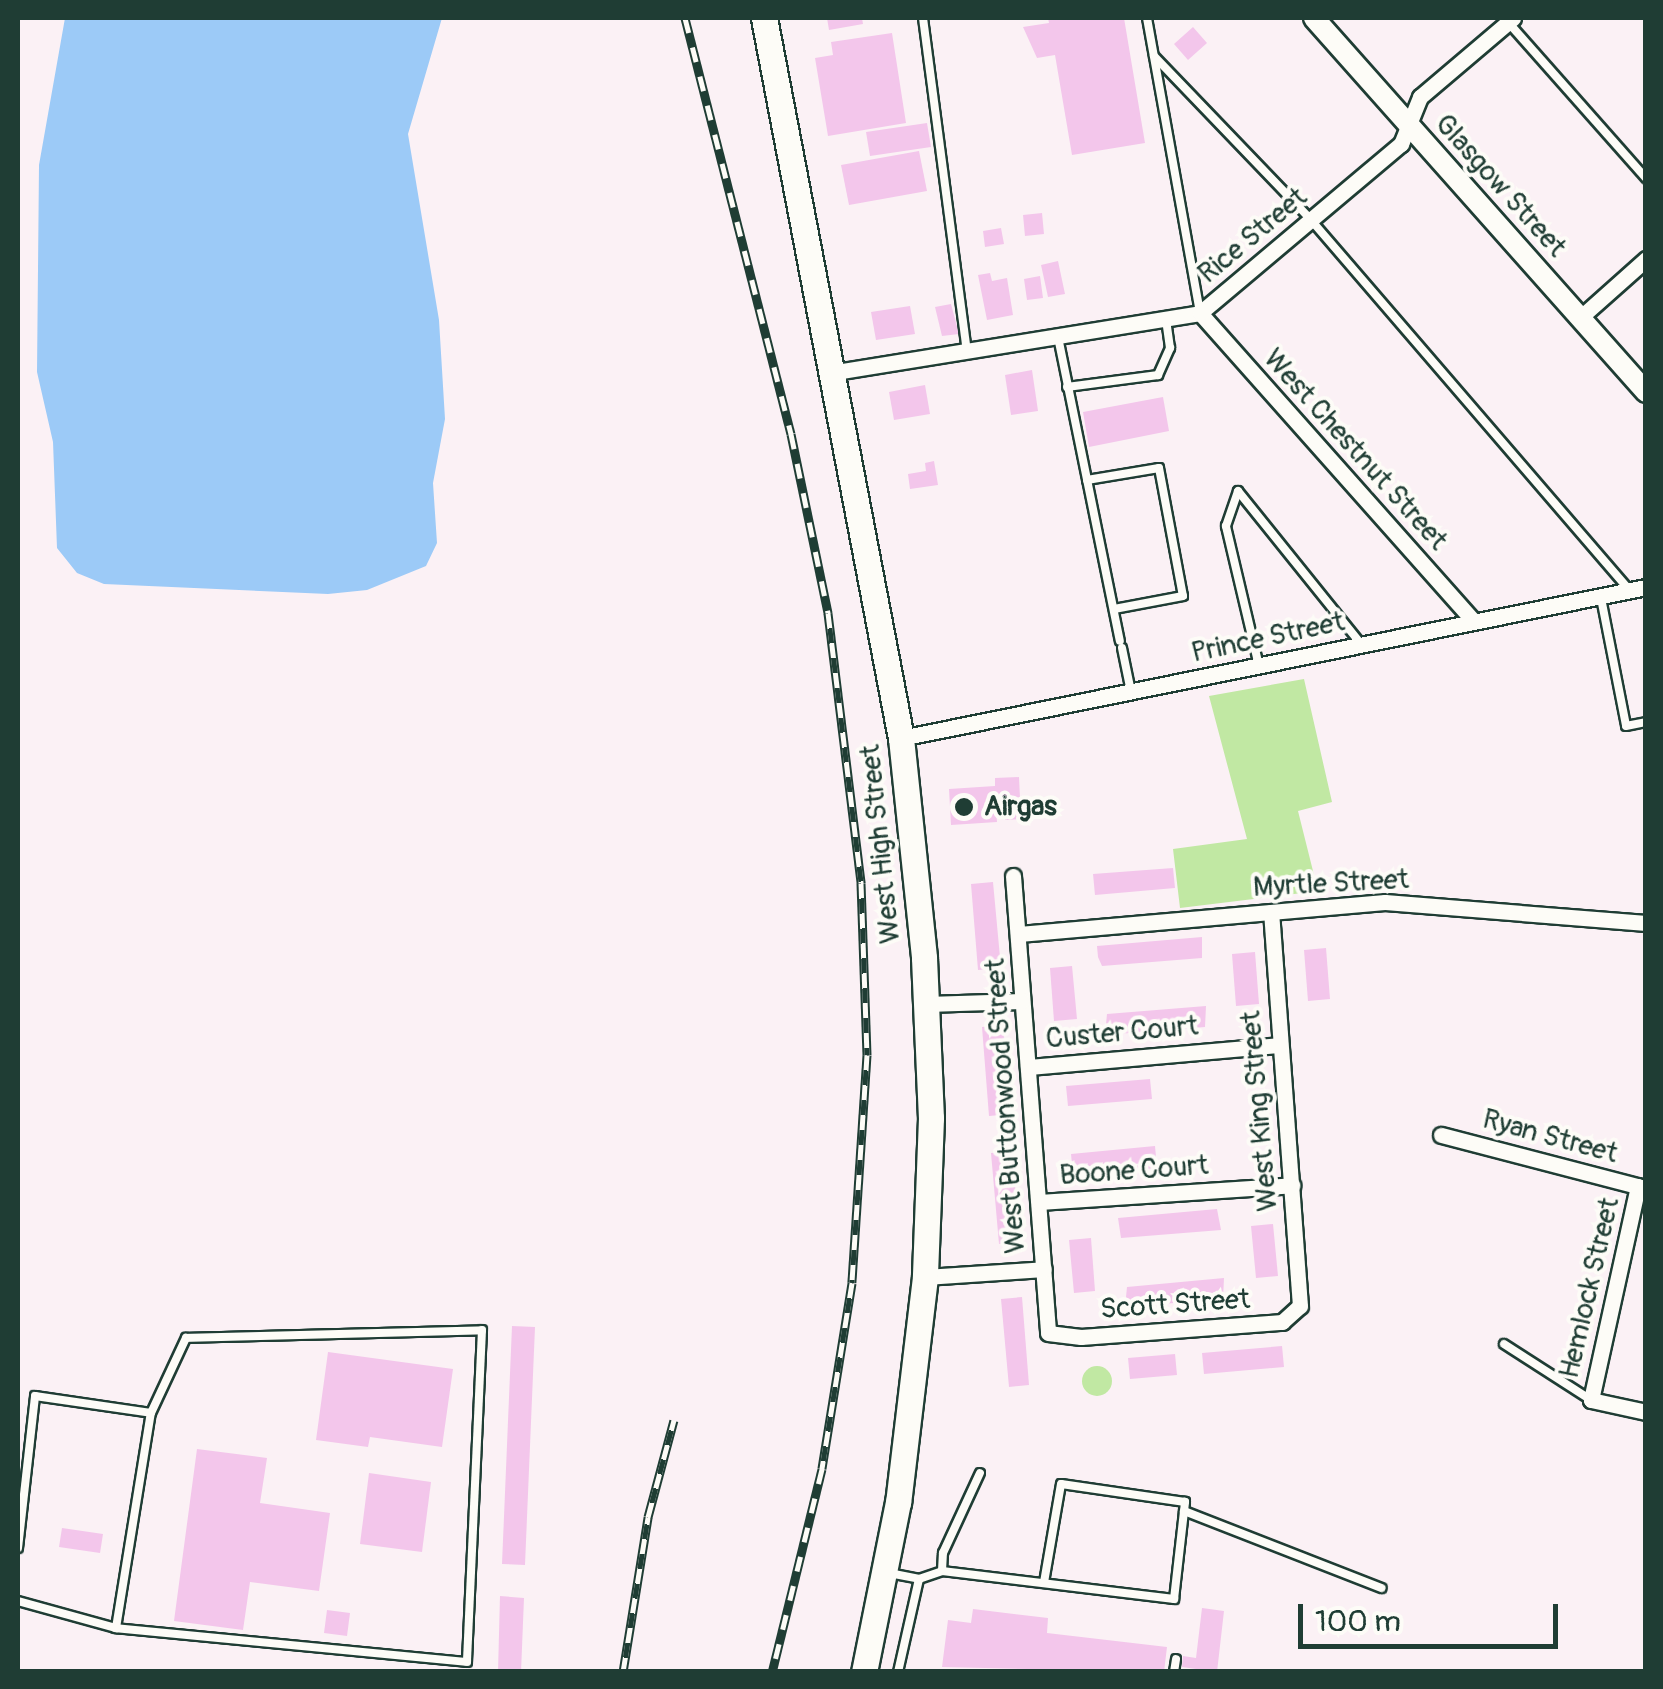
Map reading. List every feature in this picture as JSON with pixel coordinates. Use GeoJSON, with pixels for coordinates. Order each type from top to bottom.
{"type":"FeatureCollection","features":[{"type":"Feature","properties":{"kind":"main road","name":"West High Street"},"geometry":{"type":"LineString","coordinates":[[764,18],[901,738],[926,1004],[931,1118],[925,1276],[885,1572],[865,1671]]}},
{"type":"Feature","properties":{"kind":"street","name":"Glasgow Street"},"geometry":{"type":"LineString","coordinates":[[1314,18],[1646,392]]}},
{"type":"Feature","properties":{"kind":"street","name":"Rice Street"},"geometry":{"type":"LineString","coordinates":[[830,373],[1200,314],[1401,144],[1420,97],[1508,19]]}},
{"type":"Feature","properties":{"kind":"street"},"geometry":{"type":"LineString","coordinates":[[1582,316],[1646,259]]}},
{"type":"Feature","properties":{"kind":"street","name":"West Chestnut Street"},"geometry":{"type":"LineString","coordinates":[[1200,314],[1473,620]]}},
{"type":"Feature","properties":{"kind":"street","name":"Prince Street"},"geometry":{"type":"LineString","coordinates":[[901,738],[1637,589]]}},
{"type":"Feature","properties":{"kind":"street","name":"West Buttonwood Street"},"geometry":{"type":"LineString","coordinates":[[1013,876],[1048,1332]]}},
{"type":"Feature","properties":{"kind":"street","name":"Myrtle Street"},"geometry":{"type":"LineString","coordinates":[[1019,934],[1385,902],[1646,923]]}},
{"type":"Feature","properties":{"kind":"street","name":"West King Street"},"geometry":{"type":"LineString","coordinates":[[1271,912],[1300,1306]]}},
{"type":"Feature","properties":{"kind":"street"},"geometry":{"type":"LineString","coordinates":[[926,1004],[1022,1001]]}},
{"type":"Feature","properties":{"kind":"street","name":"Custer Court"},"geometry":{"type":"LineString","coordinates":[[1028,1066],[1279,1044]]}},
{"type":"Feature","properties":{"kind":"street","name":"Ryan Street"},"geometry":{"type":"LineString","coordinates":[[1441,1135],[1642,1187]]}},
{"type":"Feature","properties":{"kind":"street","name":"Boone Court"},"geometry":{"type":"LineString","coordinates":[[1039,1202],[1292,1185]]}},
{"type":"Feature","properties":{"kind":"street","name":"Hemlock Street"},"geometry":{"type":"LineString","coordinates":[[1642,1187],[1591,1400],[1646,1412]]}},
{"type":"Feature","properties":{"kind":"street"},"geometry":{"type":"LineString","coordinates":[[925,1276],[1044,1269]]}},
{"type":"Feature","properties":{"kind":"street","name":"Scott Street"},"geometry":{"type":"LineString","coordinates":[[1048,1332],[1081,1336],[1282,1322],[1300,1306]]}},
{"type":"Feature","properties":{"kind":"lane"},"geometry":{"type":"LineString","coordinates":[[923,18],[967,351]]}},
{"type":"Feature","properties":{"kind":"lane"},"geometry":{"type":"LineString","coordinates":[[1147,18],[1200,314]]}},
{"type":"Feature","properties":{"kind":"lane"},"geometry":{"type":"LineString","coordinates":[[1508,19],[1646,178]]}},
{"type":"Feature","properties":{"kind":"lane"},"geometry":{"type":"LineString","coordinates":[[1154,56],[1311,220],[1637,589]]}},
{"type":"Feature","properties":{"kind":"lane"},"geometry":{"type":"LineString","coordinates":[[1067,387],[1158,375],[1170,348],[1166,319]]}},
{"type":"Feature","properties":{"kind":"lane"},"geometry":{"type":"LineString","coordinates":[[1058,336],[1131,692]]}},
{"type":"Feature","properties":{"kind":"lane"},"geometry":{"type":"LineString","coordinates":[[1087,480],[1159,468],[1183,596],[1114,609]]}},
{"type":"Feature","properties":{"kind":"lane"},"geometry":{"type":"LineString","coordinates":[[1260,666],[1226,526],[1238,492],[1362,645]]}},
{"type":"Feature","properties":{"kind":"lane"},"geometry":{"type":"LineString","coordinates":[[1601,596],[1626,726],[1646,722]]}},
{"type":"Feature","properties":{"kind":"lane"},"geometry":{"type":"LineString","coordinates":[[18,1601],[116,1628],[467,1662],[482,1330],[186,1338],[151,1413],[116,1628]]}},
{"type":"Feature","properties":{"kind":"lane","name":"Hemlock Street"},"geometry":{"type":"LineString","coordinates":[[1504,1344],[1591,1400]]}},
{"type":"Feature","properties":{"kind":"lane"},"geometry":{"type":"LineString","coordinates":[[18,1548],[35,1396],[151,1413]]}},
{"type":"Feature","properties":{"kind":"lane"},"geometry":{"type":"LineString","coordinates":[[942,1571],[943,1553],[980,1472]]}},
{"type":"Feature","properties":{"kind":"lane"},"geometry":{"type":"LineString","coordinates":[[885,1572],[919,1579],[942,1571],[1174,1600],[1185,1502],[1061,1484],[1044,1582]]}},
{"type":"Feature","properties":{"kind":"lane"},"geometry":{"type":"LineString","coordinates":[[1184,1511],[1381,1588]]}},
{"type":"Feature","properties":{"kind":"lane"},"geometry":{"type":"LineString","coordinates":[[898,1672],[919,1579]]}},
{"type":"Feature","properties":{"kind":"lane"},"geometry":{"type":"LineString","coordinates":[[1174,1672],[1176,1658]]}},
{"type":"Feature","properties":{"kind":"green space"},"geometry":{"type":"Polygon","coordinates":[[[1304,679],[1332,802],[1298,811],[1318,891],[1180,908],[1173,849],[1247,839],[1209,696],[1304,679]]]}},
{"type":"Feature","properties":{"kind":"green space"},"geometry":{"type":"Polygon","coordinates":[[[1097,1366],[1111,1375],[1112,1381],[1103,1395],[1097,1396],[1083,1387],[1082,1381],[1091,1367],[1097,1366]]]}},
{"type":"Feature","properties":{"kind":"water"},"geometry":{"type":"Polygon","coordinates":[[[65,18],[442,18],[408,134],[439,320],[445,419],[433,483],[437,543],[426,566],[367,590],[328,594],[104,584],[77,573],[57,548],[53,442],[37,372],[39,165],[65,18]]]}},
{"type":"Feature","properties":{"kind":"building"},"geometry":{"type":"Polygon","coordinates":[[[827,18],[862,18],[863,24],[829,30],[827,18]]]}},
{"type":"Feature","properties":{"kind":"building"},"geometry":{"type":"Polygon","coordinates":[[[1048,18],[1124,18],[1145,143],[1072,155],[1055,55],[1037,58],[1023,27],[1049,23],[1048,18]]]}},
{"type":"Feature","properties":{"kind":"building"},"geometry":{"type":"Polygon","coordinates":[[[1193,27],[1207,43],[1188,60],[1174,44],[1193,27]]]}},
{"type":"Feature","properties":{"kind":"building"},"geometry":{"type":"Polygon","coordinates":[[[892,33],[906,123],[828,136],[815,58],[833,55],[831,42],[892,33]]]}},
{"type":"Feature","properties":{"kind":"building"},"geometry":{"type":"Polygon","coordinates":[[[927,123],[931,147],[870,156],[866,132],[927,123]]]}},
{"type":"Feature","properties":{"kind":"building"},"geometry":{"type":"Polygon","coordinates":[[[919,151],[927,191],[849,205],[841,165],[919,151]]]}},
{"type":"Feature","properties":{"kind":"building"},"geometry":{"type":"Polygon","coordinates":[[[1042,213],[1044,234],[1025,236],[1023,215],[1042,213]]]}},
{"type":"Feature","properties":{"kind":"building"},"geometry":{"type":"Polygon","coordinates":[[[1001,228],[1004,244],[985,247],[983,231],[1001,228]]]}},
{"type":"Feature","properties":{"kind":"building"},"geometry":{"type":"Polygon","coordinates":[[[1058,261],[1065,294],[1048,297],[1041,265],[1058,261]]]}},
{"type":"Feature","properties":{"kind":"building"},"geometry":{"type":"Polygon","coordinates":[[[990,273],[992,281],[1007,278],[1013,315],[987,320],[978,275],[990,273]]]}},
{"type":"Feature","properties":{"kind":"building"},"geometry":{"type":"Polygon","coordinates":[[[1040,276],[1043,298],[1027,300],[1024,279],[1040,276]]]}},
{"type":"Feature","properties":{"kind":"building"},"geometry":{"type":"Polygon","coordinates":[[[951,304],[959,334],[942,336],[935,307],[951,304]]]}},
{"type":"Feature","properties":{"kind":"building"},"geometry":{"type":"Polygon","coordinates":[[[910,306],[915,334],[876,340],[871,312],[910,306]]]}},
{"type":"Feature","properties":{"kind":"building"},"geometry":{"type":"Polygon","coordinates":[[[1032,370],[1038,411],[1011,415],[1005,375],[1032,370]]]}},
{"type":"Feature","properties":{"kind":"building"},"geometry":{"type":"Polygon","coordinates":[[[925,385],[930,414],[894,420],[889,392],[925,385]]]}},
{"type":"Feature","properties":{"kind":"building"},"geometry":{"type":"Polygon","coordinates":[[[1163,397],[1169,431],[1089,447],[1083,412],[1163,397]]]}},
{"type":"Feature","properties":{"kind":"building"},"geometry":{"type":"Polygon","coordinates":[[[934,461],[938,485],[910,489],[908,474],[926,471],[925,463],[934,461]]]}},
{"type":"Feature","properties":{"kind":"building"},"geometry":{"type":"Polygon","coordinates":[[[1019,777],[1021,819],[1005,820],[1004,807],[996,807],[997,822],[951,825],[949,789],[995,786],[995,778],[1019,777]]]}},
{"type":"Feature","properties":{"kind":"building"},"geometry":{"type":"Polygon","coordinates":[[[1173,868],[1175,888],[1095,895],[1093,874],[1173,868]]]}},
{"type":"Feature","properties":{"kind":"building"},"geometry":{"type":"Polygon","coordinates":[[[993,882],[1001,968],[978,970],[971,884],[993,882]]]}},
{"type":"Feature","properties":{"kind":"building"},"geometry":{"type":"Polygon","coordinates":[[[1202,937],[1202,958],[1102,966],[1098,957],[1097,946],[1202,937]]]}},
{"type":"Feature","properties":{"kind":"building"},"geometry":{"type":"Polygon","coordinates":[[[1326,948],[1330,999],[1308,1001],[1304,950],[1326,948]]]}},
{"type":"Feature","properties":{"kind":"building"},"geometry":{"type":"Polygon","coordinates":[[[1255,952],[1259,1004],[1236,1006],[1232,954],[1255,952]]]}},
{"type":"Feature","properties":{"kind":"building"},"geometry":{"type":"Polygon","coordinates":[[[1072,966],[1077,1019],[1054,1021],[1050,968],[1072,966]]]}},
{"type":"Feature","properties":{"kind":"building"},"geometry":{"type":"Polygon","coordinates":[[[1206,1006],[1205,1027],[1105,1035],[1107,1014],[1206,1006]]]}},
{"type":"Feature","properties":{"kind":"building"},"geometry":{"type":"Polygon","coordinates":[[[1003,1025],[1011,1114],[989,1116],[982,1027],[1003,1025]]]}},
{"type":"Feature","properties":{"kind":"building"},"geometry":{"type":"Polygon","coordinates":[[[1150,1079],[1152,1099],[1068,1106],[1066,1086],[1150,1079]]]}},
{"type":"Feature","properties":{"kind":"building"},"geometry":{"type":"Polygon","coordinates":[[[1155,1146],[1157,1168],[1073,1175],[1071,1154],[1155,1146]]]}},
{"type":"Feature","properties":{"kind":"building"},"geometry":{"type":"Polygon","coordinates":[[[1012,1151],[1020,1242],[999,1244],[991,1153],[1012,1151]]]}},
{"type":"Feature","properties":{"kind":"building"},"geometry":{"type":"Polygon","coordinates":[[[1217,1209],[1221,1230],[1121,1238],[1118,1218],[1217,1209]]]}},
{"type":"Feature","properties":{"kind":"building"},"geometry":{"type":"Polygon","coordinates":[[[1273,1224],[1278,1276],[1256,1278],[1251,1226],[1273,1224]]]}},
{"type":"Feature","properties":{"kind":"building"},"geometry":{"type":"Polygon","coordinates":[[[1091,1238],[1095,1291],[1074,1293],[1069,1240],[1091,1238]]]}},
{"type":"Feature","properties":{"kind":"building"},"geometry":{"type":"Polygon","coordinates":[[[1224,1278],[1223,1299],[1125,1307],[1127,1287],[1224,1278]]]}},
{"type":"Feature","properties":{"kind":"building"},"geometry":{"type":"Polygon","coordinates":[[[1022,1297],[1029,1385],[1009,1387],[1001,1299],[1022,1297]]]}},
{"type":"Feature","properties":{"kind":"building"},"geometry":{"type":"Polygon","coordinates":[[[512,1326],[535,1327],[525,1565],[502,1564],[512,1326]]]}},
{"type":"Feature","properties":{"kind":"building"},"geometry":{"type":"Polygon","coordinates":[[[1282,1346],[1284,1367],[1204,1374],[1202,1353],[1282,1346]]]}},
{"type":"Feature","properties":{"kind":"building"},"geometry":{"type":"Polygon","coordinates":[[[328,1352],[453,1369],[442,1447],[370,1437],[368,1447],[316,1440],[328,1352]]]}},
{"type":"Feature","properties":{"kind":"building"},"geometry":{"type":"Polygon","coordinates":[[[1175,1354],[1177,1375],[1130,1379],[1128,1358],[1175,1354]]]}},
{"type":"Feature","properties":{"kind":"building"},"geometry":{"type":"Polygon","coordinates":[[[197,1449],[267,1458],[260,1503],[330,1513],[319,1591],[250,1582],[243,1630],[174,1621],[197,1449]]]}},
{"type":"Feature","properties":{"kind":"building"},"geometry":{"type":"Polygon","coordinates":[[[369,1473],[431,1482],[422,1552],[360,1544],[369,1473]]]}},
{"type":"Feature","properties":{"kind":"building"},"geometry":{"type":"Polygon","coordinates":[[[62,1528],[103,1534],[100,1553],[59,1547],[62,1528]]]}},
{"type":"Feature","properties":{"kind":"building"},"geometry":{"type":"Polygon","coordinates":[[[500,1596],[524,1598],[521,1672],[498,1672],[500,1596]]]}},
{"type":"Feature","properties":{"kind":"building"},"geometry":{"type":"Polygon","coordinates":[[[1202,1608],[1224,1611],[1217,1672],[1182,1667],[1183,1656],[1196,1658],[1202,1608]]]}},
{"type":"Feature","properties":{"kind":"building"},"geometry":{"type":"Polygon","coordinates":[[[973,1609],[1048,1618],[1047,1633],[1167,1647],[1164,1672],[942,1667],[948,1620],[971,1623],[973,1609]]]}},
{"type":"Feature","properties":{"kind":"building"},"geometry":{"type":"Polygon","coordinates":[[[327,1610],[350,1613],[347,1636],[324,1633],[327,1610]]]}},
{"type":"Feature","properties":{"kind":"railway"},"geometry":{"type":"LineString","coordinates":[[685,18],[791,434],[828,613],[861,883],[867,1055],[852,1283],[822,1469],[772,1672]]}},
{"type":"Feature","properties":{"kind":"railway"},"geometry":{"type":"LineString","coordinates":[[623,1672],[648,1517],[674,1420]]}},
{"type":"Feature","properties":{"kind":"place","name":"Airgas"},"geometry":{"type":"Point","coordinates":[964,807]}}]}
